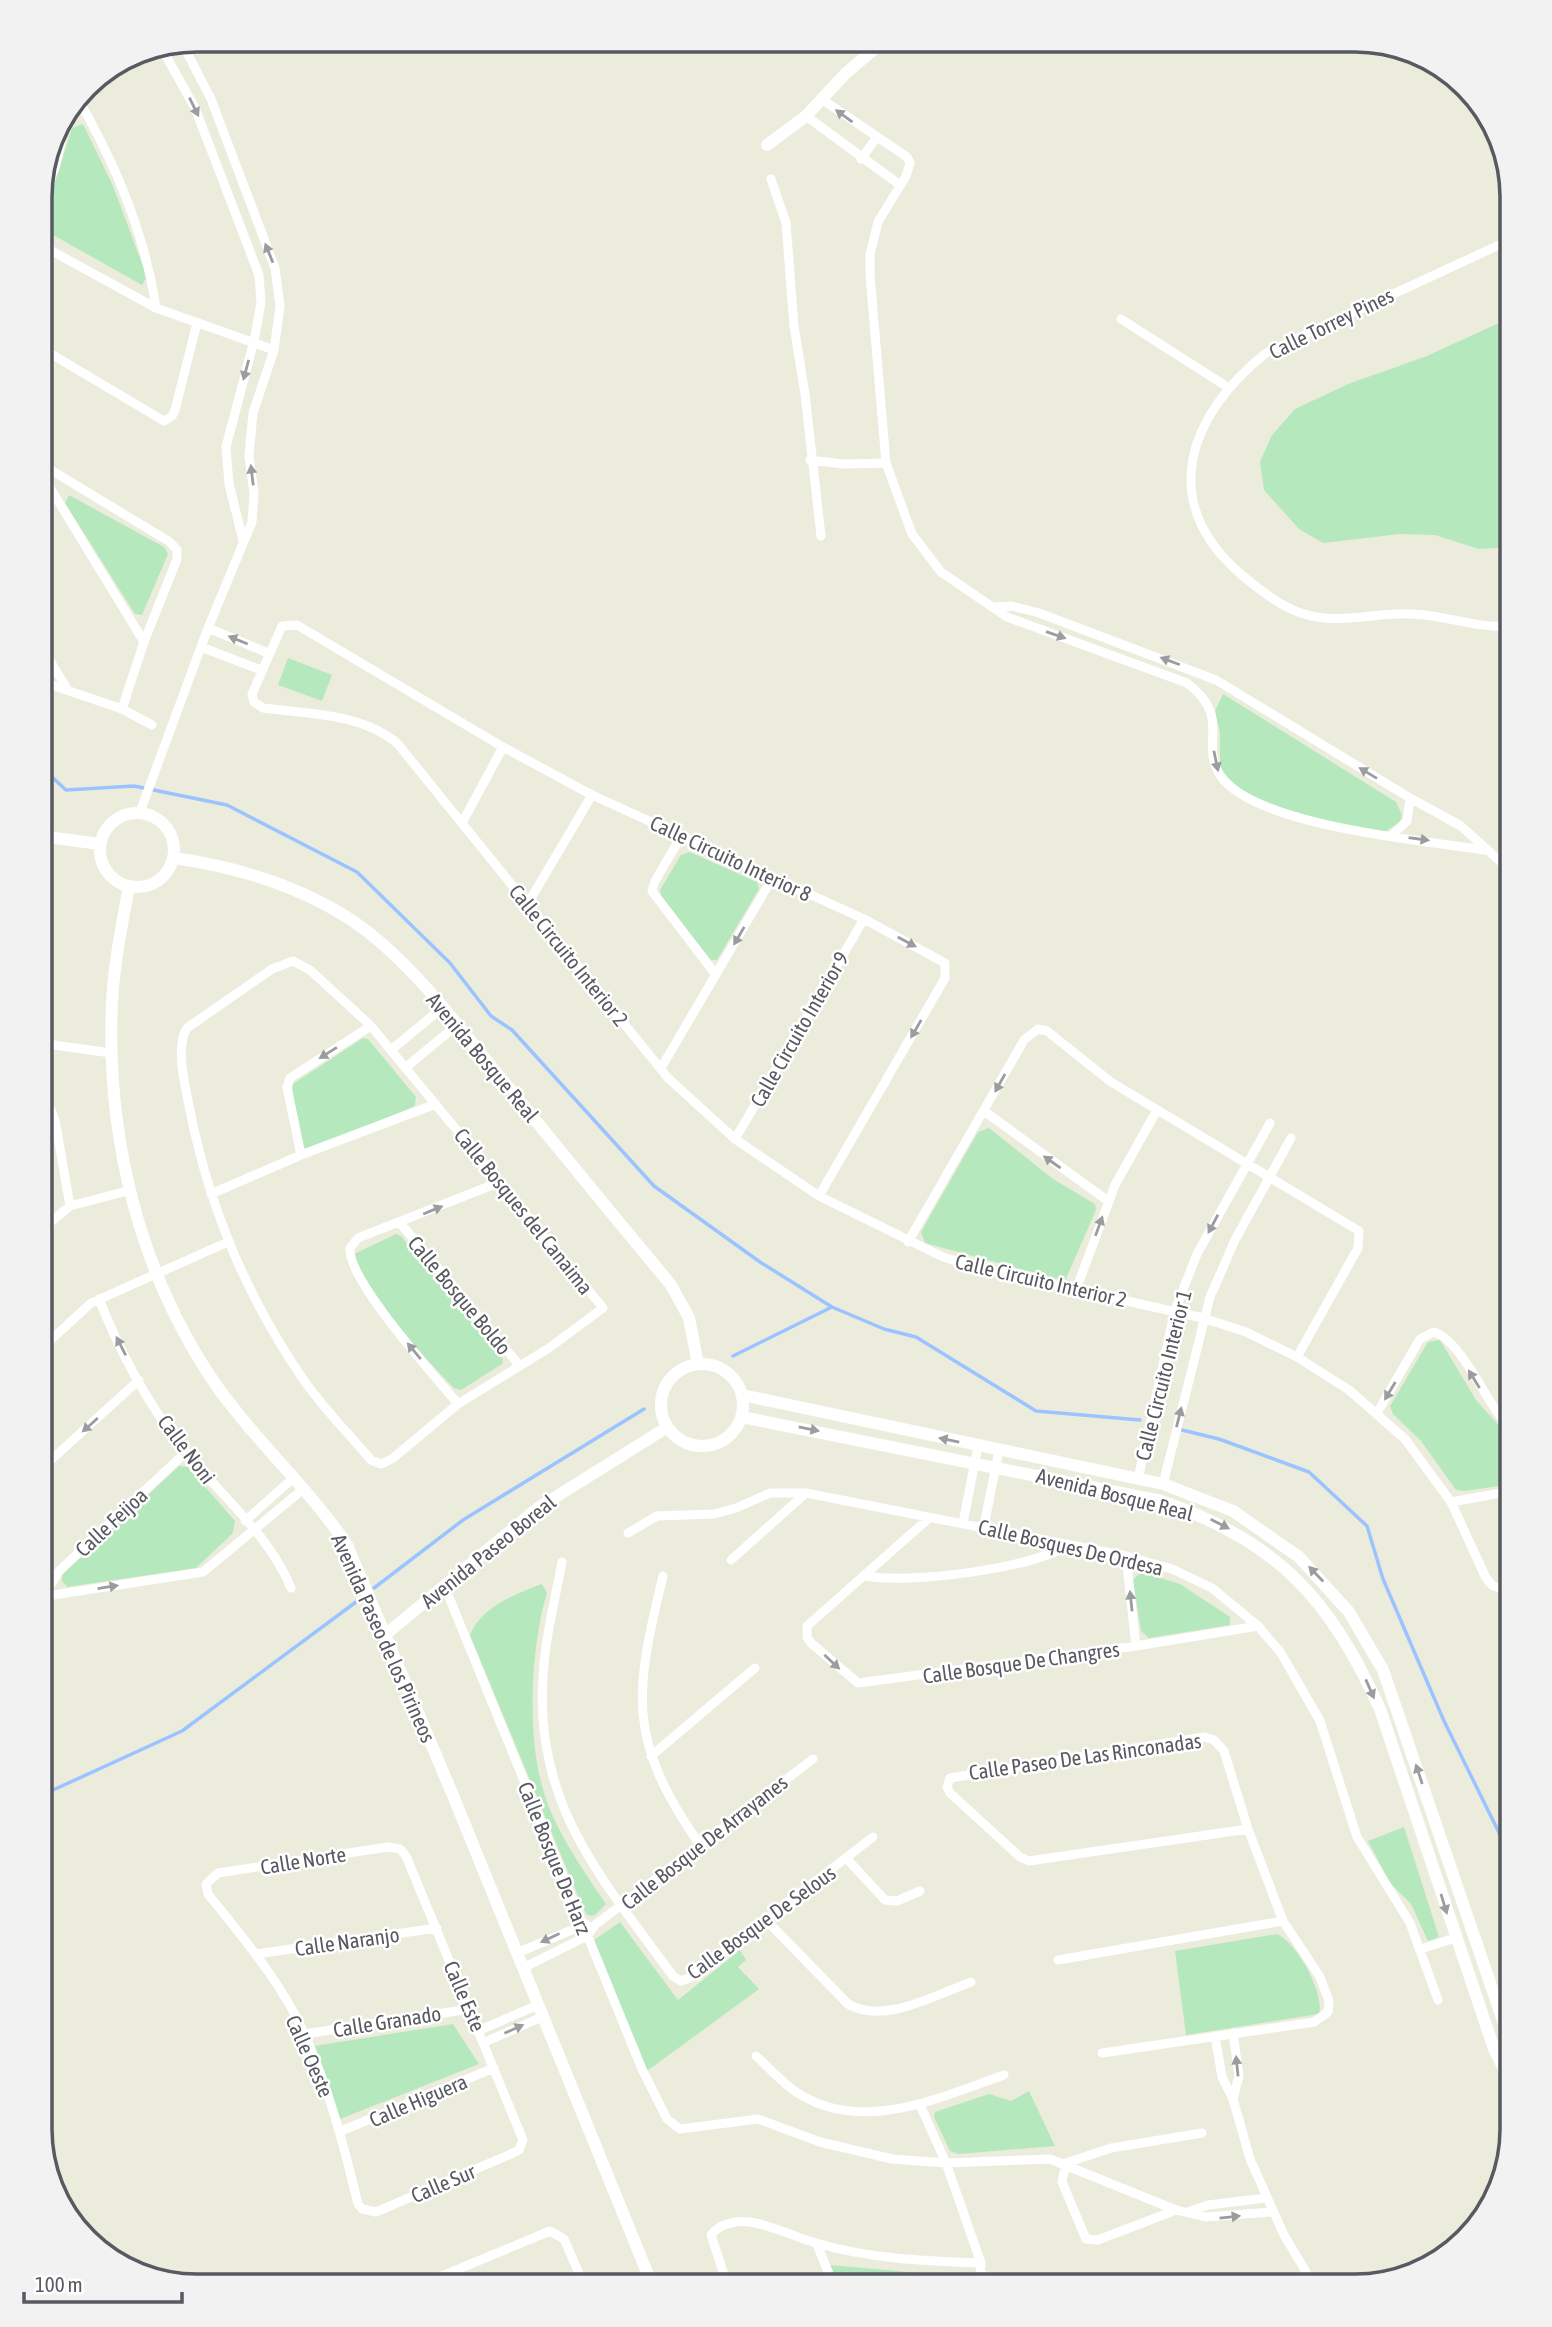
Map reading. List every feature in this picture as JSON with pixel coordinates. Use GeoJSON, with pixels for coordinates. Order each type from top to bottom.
{"type":"FeatureCollection","features":[{"type":"Feature","properties":{"kind":"main road"},"geometry":{"type":"LineString","coordinates":[[767,145],[806,116],[846,73],[870,53]]}},
{"type":"Feature","properties":{"kind":"main road"},"geometry":{"type":"LineString","coordinates":[[140,813],[163,823],[175,845],[174,858],[162,878],[152,884],[129,886],[106,871],[100,844],[104,834],[119,817],[140,813]]}},
{"type":"Feature","properties":{"kind":"main road"},"geometry":{"type":"LineString","coordinates":[[53,838],[100,844]]}},
{"type":"Feature","properties":{"kind":"main road","name":"Avenida Bosque Real"},"geometry":{"type":"LineString","coordinates":[[174,858],[253,873],[323,904],[379,941],[457,1025],[676,1291],[689,1318],[698,1364]]}},
{"type":"Feature","properties":{"kind":"main road","name":"Avenida Paseo de los Pirineos"},"geometry":{"type":"LineString","coordinates":[[129,886],[116,959],[111,1054],[115,1120],[131,1190],[156,1274],[193,1349],[216,1384],[292,1479],[332,1522],[347,1545],[648,2274]]}},
{"type":"Feature","properties":{"kind":"main road"},"geometry":{"type":"LineString","coordinates":[[710,1364],[730,1375],[742,1395],[742,1417],[730,1435],[709,1446],[685,1444],[666,1428],[660,1405],[667,1382],[686,1367],[710,1364]]}},
{"type":"Feature","properties":{"kind":"main road","name":"Avenida Bosque Real"},"geometry":{"type":"LineString","coordinates":[[742,1395],[1163,1484],[1208,1499],[1252,1522],[1299,1557],[1349,1612],[1383,1670],[1500,2013]]}},
{"type":"Feature","properties":{"kind":"main road","name":"Avenida Bosque Real"},"geometry":{"type":"LineString","coordinates":[[742,1417],[1161,1501],[1215,1521],[1261,1548],[1316,1599],[1356,1657],[1380,1709],[1455,1938],[1500,2062]]}},
{"type":"Feature","properties":{"kind":"main road","name":"Avenida Paseo Boreal"},"geometry":{"type":"LineString","coordinates":[[385,1635],[538,1507],[666,1428]]}},
{"type":"Feature","properties":{"kind":"main road"},"geometry":{"type":"LineString","coordinates":[[1415,1810],[1429,1806]]}},
{"type":"Feature","properties":{"kind":"street"},"geometry":{"type":"LineString","coordinates":[[140,813],[255,508],[249,456],[253,412],[274,351],[280,306],[275,268],[211,99],[187,53]]}},
{"type":"Feature","properties":{"kind":"street"},"geometry":{"type":"LineString","coordinates":[[166,56],[195,108],[259,275],[261,303],[254,341],[226,447],[229,484],[244,541]]}},
{"type":"Feature","properties":{"kind":"street"},"geometry":{"type":"LineString","coordinates":[[822,100],[909,160],[910,167],[878,222],[870,254],[871,305],[886,463],[901,510],[912,534],[928,556],[960,587],[1015,621],[1188,683],[1212,712],[1215,764],[1221,776],[1233,788],[1268,806],[1345,829],[1485,850]]}},
{"type":"Feature","properties":{"kind":"street"},"geometry":{"type":"LineString","coordinates":[[83,109],[124,192],[152,279],[156,308]]}},
{"type":"Feature","properties":{"kind":"street"},"geometry":{"type":"LineString","coordinates":[[806,116],[861,159],[900,185]]}},
{"type":"Feature","properties":{"kind":"street"},"geometry":{"type":"LineString","coordinates":[[861,159],[877,138]]}},
{"type":"Feature","properties":{"kind":"street"},"geometry":{"type":"LineString","coordinates":[[771,179],[786,223],[794,326],[805,394],[810,460],[821,536]]}},
{"type":"Feature","properties":{"kind":"street","name":"Calle Torrey Pines"},"geometry":{"type":"LineString","coordinates":[[1500,244],[1266,353],[1229,388],[1201,428],[1193,453],[1191,487],[1207,535],[1232,566],[1250,582],[1299,612],[1327,619],[1412,614],[1479,626],[1500,626]]}},
{"type":"Feature","properties":{"kind":"street"},"geometry":{"type":"LineString","coordinates":[[53,252],[156,308],[254,341],[274,351]]}},
{"type":"Feature","properties":{"kind":"street"},"geometry":{"type":"LineString","coordinates":[[1121,318],[1229,388]]}},
{"type":"Feature","properties":{"kind":"street"},"geometry":{"type":"LineString","coordinates":[[53,355],[164,421],[173,416],[197,323]]}},
{"type":"Feature","properties":{"kind":"street"},"geometry":{"type":"LineString","coordinates":[[810,460],[844,464],[886,463]]}},
{"type":"Feature","properties":{"kind":"street"},"geometry":{"type":"LineString","coordinates":[[53,471],[170,542],[177,550],[177,559],[144,642],[122,709]]}},
{"type":"Feature","properties":{"kind":"street"},"geometry":{"type":"LineString","coordinates":[[53,492],[144,642]]}},
{"type":"Feature","properties":{"kind":"street"},"geometry":{"type":"LineString","coordinates":[[995,607],[1012,606],[1039,613],[1216,680],[1461,826],[1500,863]]}},
{"type":"Feature","properties":{"kind":"street","name":"Calle Circuito Interior 2"},"geometry":{"type":"LineString","coordinates":[[286,624],[278,631],[252,694],[257,706],[343,719],[387,735],[412,759],[661,1068],[735,1139],[819,1196],[908,1242],[983,1269],[1203,1318],[1246,1332],[1333,1378],[1405,1439],[1451,1502],[1486,1578],[1493,1586],[1500,1588]]}},
{"type":"Feature","properties":{"kind":"street","name":"Calle Circuito Interior 8"},"geometry":{"type":"LineString","coordinates":[[286,624],[297,625],[503,747],[592,795],[864,919],[941,960],[946,973],[819,1196]]}},
{"type":"Feature","properties":{"kind":"street"},"geometry":{"type":"LineString","coordinates":[[208,628],[268,653]]}},
{"type":"Feature","properties":{"kind":"street"},"geometry":{"type":"LineString","coordinates":[[201,648],[261,670]]}},
{"type":"Feature","properties":{"kind":"street"},"geometry":{"type":"LineString","coordinates":[[53,664],[68,689]]}},
{"type":"Feature","properties":{"kind":"street"},"geometry":{"type":"LineString","coordinates":[[53,685],[122,709],[152,724]]}},
{"type":"Feature","properties":{"kind":"street"},"geometry":{"type":"LineString","coordinates":[[463,821],[503,747]]}},
{"type":"Feature","properties":{"kind":"street"},"geometry":{"type":"LineString","coordinates":[[527,905],[592,795]]}},
{"type":"Feature","properties":{"kind":"street"},"geometry":{"type":"LineString","coordinates":[[1391,836],[1407,821],[1410,798]]}},
{"type":"Feature","properties":{"kind":"street"},"geometry":{"type":"LineString","coordinates":[[682,835],[652,891],[716,975]]}},
{"type":"Feature","properties":{"kind":"street"},"geometry":{"type":"LineString","coordinates":[[661,1068],[773,877]]}},
{"type":"Feature","properties":{"kind":"street","name":"Calle Circuito Interior 9"},"geometry":{"type":"LineString","coordinates":[[735,1139],[864,919]]}},
{"type":"Feature","properties":{"kind":"street","name":"Calle Bosques del Canaima"},"geometry":{"type":"LineString","coordinates":[[293,961],[310,970],[371,1026],[391,1050],[603,1308],[520,1366],[458,1404],[387,1462],[371,1460],[304,1380],[269,1326],[228,1242],[211,1194],[185,1086],[182,1041],[187,1028],[272,969],[293,961]]}},
{"type":"Feature","properties":{"kind":"street"},"geometry":{"type":"LineString","coordinates":[[391,1050],[442,1008]]}},
{"type":"Feature","properties":{"kind":"street"},"geometry":{"type":"LineString","coordinates":[[405,1068],[457,1025]]}},
{"type":"Feature","properties":{"kind":"street"},"geometry":{"type":"LineString","coordinates":[[301,1155],[287,1087],[290,1078],[371,1026]]}},
{"type":"Feature","properties":{"kind":"street"},"geometry":{"type":"LineString","coordinates":[[908,1242],[1024,1040],[1038,1029],[1047,1031],[1111,1082],[1356,1228],[1360,1235],[1358,1248],[1297,1357]]}},
{"type":"Feature","properties":{"kind":"street"},"geometry":{"type":"LineString","coordinates":[[53,1044],[111,1054]]}},
{"type":"Feature","properties":{"kind":"street"},"geometry":{"type":"LineString","coordinates":[[211,1194],[301,1155],[436,1104]]}},
{"type":"Feature","properties":{"kind":"street"},"geometry":{"type":"LineString","coordinates":[[1076,1290],[1108,1201],[1157,1110]]}},
{"type":"Feature","properties":{"kind":"street"},"geometry":{"type":"LineString","coordinates":[[984,1111],[1108,1201]]}},
{"type":"Feature","properties":{"kind":"street"},"geometry":{"type":"LineString","coordinates":[[53,1114],[70,1206]]}},
{"type":"Feature","properties":{"kind":"street","name":"Calle Circuito Interior 1"},"geometry":{"type":"LineString","coordinates":[[1138,1479],[1175,1310],[1197,1254],[1270,1123]]}},
{"type":"Feature","properties":{"kind":"street","name":"Calle Circuito Interior 1"},"geometry":{"type":"LineString","coordinates":[[1163,1484],[1203,1318],[1222,1266],[1291,1138]]}},
{"type":"Feature","properties":{"kind":"street","name":"Calle Bosque Boldo"},"geometry":{"type":"LineString","coordinates":[[458,1404],[392,1324],[351,1260],[350,1248],[358,1238],[500,1182]]}},
{"type":"Feature","properties":{"kind":"street"},"geometry":{"type":"LineString","coordinates":[[52,1221],[70,1206],[131,1190]]}},
{"type":"Feature","properties":{"kind":"street","name":"Calle Bosque Boldo"},"geometry":{"type":"LineString","coordinates":[[400,1223],[520,1366]]}},
{"type":"Feature","properties":{"kind":"street"},"geometry":{"type":"LineString","coordinates":[[52,1338],[86,1307],[99,1299],[228,1242]]}},
{"type":"Feature","properties":{"kind":"street","name":"Calle Noni"},"geometry":{"type":"LineString","coordinates":[[99,1299],[139,1380],[186,1452],[253,1529],[291,1587]]}},
{"type":"Feature","properties":{"kind":"street"},"geometry":{"type":"LineString","coordinates":[[1377,1413],[1420,1339],[1434,1332],[1453,1347],[1500,1418]]}},
{"type":"Feature","properties":{"kind":"street"},"geometry":{"type":"LineString","coordinates":[[52,1458],[139,1380]]}},
{"type":"Feature","properties":{"kind":"street"},"geometry":{"type":"LineString","coordinates":[[963,1523],[978,1446]]}},
{"type":"Feature","properties":{"kind":"street"},"geometry":{"type":"LineString","coordinates":[[984,1526],[999,1450]]}},
{"type":"Feature","properties":{"kind":"street","name":"Calle Feijoa"},"geometry":{"type":"LineString","coordinates":[[52,1582],[60,1570],[186,1452]]}},
{"type":"Feature","properties":{"kind":"street"},"geometry":{"type":"LineString","coordinates":[[245,1521],[292,1479]]}},
{"type":"Feature","properties":{"kind":"street"},"geometry":{"type":"LineString","coordinates":[[52,1595],[203,1572],[302,1489]]}},
{"type":"Feature","properties":{"kind":"street","name":"Calle Bosques De Ordesa"},"geometry":{"type":"LineString","coordinates":[[628,1533],[657,1516],[714,1514],[736,1508],[769,1493],[806,1493],[1126,1556],[1191,1577],[1212,1588],[1258,1626],[1281,1653],[1302,1685],[1320,1721],[1357,1838],[1421,1949],[1438,2000]]}},
{"type":"Feature","properties":{"kind":"street"},"geometry":{"type":"LineString","coordinates":[[731,1560],[806,1493]]}},
{"type":"Feature","properties":{"kind":"street"},"geometry":{"type":"LineString","coordinates":[[1451,1502],[1500,1493]]}},
{"type":"Feature","properties":{"kind":"street"},"geometry":{"type":"LineString","coordinates":[[864,1576],[929,1518]]}},
{"type":"Feature","properties":{"kind":"street"},"geometry":{"type":"LineString","coordinates":[[864,1576],[904,1578],[1007,1565],[1040,1559],[1068,1546]]}},
{"type":"Feature","properties":{"kind":"street"},"geometry":{"type":"LineString","coordinates":[[1126,1556],[1136,1646]]}},
{"type":"Feature","properties":{"kind":"street","name":"Calle Bosque De Selous"},"geometry":{"type":"LineString","coordinates":[[562,1562],[543,1669],[545,1736],[559,1800],[585,1855],[673,1976],[681,1980],[689,1978],[767,1921],[873,1837]]}},
{"type":"Feature","properties":{"kind":"street"},"geometry":{"type":"LineString","coordinates":[[663,1576],[647,1645],[642,1685],[643,1724],[666,1793],[700,1845]]}},
{"type":"Feature","properties":{"kind":"street","name":"Calle Bosque De Changres"},"geometry":{"type":"LineString","coordinates":[[864,1576],[810,1622],[806,1632],[811,1643],[847,1676],[865,1685],[1258,1626]]}},
{"type":"Feature","properties":{"kind":"street","name":"Calle Bosque De Harz"},"geometry":{"type":"LineString","coordinates":[[444,1586],[642,2069],[667,2119],[674,2126],[688,2130],[758,2119],[856,2152],[892,2159],[946,2163]]}},
{"type":"Feature","properties":{"kind":"street"},"geometry":{"type":"LineString","coordinates":[[652,1756],[755,1668]]}},
{"type":"Feature","properties":{"kind":"street","name":"Calle Paseo De Las Rinconadas"},"geometry":{"type":"LineString","coordinates":[[1102,2053],[1314,2022],[1328,2012],[1329,2001],[1320,1977],[1283,1921],[1248,1829],[1223,1751],[1209,1737],[955,1775],[947,1783],[950,1793],[1020,1857],[1029,1861],[1248,1829]]}},
{"type":"Feature","properties":{"kind":"street","name":"Calle Bosque De Arrayanes"},"geometry":{"type":"LineString","coordinates":[[523,1968],[587,1936],[596,1925],[813,1759]]}},
{"type":"Feature","properties":{"kind":"street","name":"Calle Norte"},"geometry":{"type":"LineString","coordinates":[[208,1881],[218,1873],[388,1847],[400,1849]]}},
{"type":"Feature","properties":{"kind":"street","name":"Calle Este"},"geometry":{"type":"LineString","coordinates":[[400,1849],[406,1856],[485,2042],[522,2135],[522,2146]]}},
{"type":"Feature","properties":{"kind":"street"},"geometry":{"type":"LineString","coordinates":[[847,1859],[885,1900],[897,1901],[920,1891]]}},
{"type":"Feature","properties":{"kind":"street","name":"Calle Oeste"},"geometry":{"type":"LineString","coordinates":[[208,1881],[208,1894],[256,1954],[304,2034],[341,2131],[358,2204],[362,2209]]}},
{"type":"Feature","properties":{"kind":"street"},"geometry":{"type":"LineString","coordinates":[[767,1921],[848,2004],[858,2010],[884,2012],[971,1982]]}},
{"type":"Feature","properties":{"kind":"street"},"geometry":{"type":"LineString","coordinates":[[1058,1960],[1283,1921]]}},
{"type":"Feature","properties":{"kind":"street"},"geometry":{"type":"LineString","coordinates":[[517,1953],[582,1923],[596,1925]]}},
{"type":"Feature","properties":{"kind":"street","name":"Calle Naranjo"},"geometry":{"type":"LineString","coordinates":[[256,1954],[437,1928]]}},
{"type":"Feature","properties":{"kind":"street"},"geometry":{"type":"LineString","coordinates":[[1421,1949],[1455,1938]]}},
{"type":"Feature","properties":{"kind":"street","name":"Calle Granado"},"geometry":{"type":"LineString","coordinates":[[304,2034],[470,2009]]}},
{"type":"Feature","properties":{"kind":"street"},"geometry":{"type":"LineString","coordinates":[[480,2030],[541,2011]]}},
{"type":"Feature","properties":{"kind":"street"},"geometry":{"type":"LineString","coordinates":[[485,2042],[541,2011]]}},
{"type":"Feature","properties":{"kind":"street"},"geometry":{"type":"LineString","coordinates":[[1233,2033],[1239,2076],[1233,2099]]}},
{"type":"Feature","properties":{"kind":"street"},"geometry":{"type":"LineString","coordinates":[[1215,2036],[1222,2077],[1233,2099],[1250,2158],[1266,2198],[1308,2274]]}},
{"type":"Feature","properties":{"kind":"street"},"geometry":{"type":"LineString","coordinates":[[756,2056],[794,2090],[841,2109],[888,2111],[920,2105],[1003,2075]]}},
{"type":"Feature","properties":{"kind":"street","name":"Calle Higuera"},"geometry":{"type":"LineString","coordinates":[[341,2131],[494,2068]]}},
{"type":"Feature","properties":{"kind":"street"},"geometry":{"type":"LineString","coordinates":[[920,2105],[946,2163],[981,2268],[988,2274]]}},
{"type":"Feature","properties":{"kind":"street"},"geometry":{"type":"LineString","coordinates":[[1066,2163],[1111,2148],[1202,2133]]}},
{"type":"Feature","properties":{"kind":"street","name":"Calle Sur"},"geometry":{"type":"LineString","coordinates":[[362,2209],[376,2212],[513,2153],[522,2146]]}},
{"type":"Feature","properties":{"kind":"street"},"geometry":{"type":"LineString","coordinates":[[946,2163],[1032,2158],[1066,2163],[1175,2210],[1220,2219],[1273,2212]]}},
{"type":"Feature","properties":{"kind":"street"},"geometry":{"type":"LineString","coordinates":[[1066,2163],[1062,2182],[1086,2239],[1098,2240],[1175,2210]]}},
{"type":"Feature","properties":{"kind":"street"},"geometry":{"type":"LineString","coordinates":[[1188,2212],[1208,2205],[1266,2198]]}},
{"type":"Feature","properties":{"kind":"street"},"geometry":{"type":"LineString","coordinates":[[723,2274],[711,2235],[722,2226],[748,2221],[817,2244],[881,2257],[981,2268]]}},
{"type":"Feature","properties":{"kind":"street"},"geometry":{"type":"LineString","coordinates":[[448,2274],[542,2234],[557,2232],[564,2239],[579,2274]]}},
{"type":"Feature","properties":{"kind":"street"},"geometry":{"type":"LineString","coordinates":[[817,2244],[829,2274]]}},
{"type":"Feature","properties":{"kind":"street"},"geometry":{"type":"LineString","coordinates":[[977,2274],[981,2268]]}},
{"type":"Feature","properties":{"kind":"green space"},"geometry":{"type":"Polygon","coordinates":[[[83,124],[113,186],[147,277],[142,285],[53,235],[53,188],[72,128],[83,124]]]}},
{"type":"Feature","properties":{"kind":"green space"},"geometry":{"type":"Polygon","coordinates":[[[1500,323],[1500,548],[1479,549],[1435,535],[1400,534],[1323,543],[1299,529],[1264,490],[1260,462],[1272,435],[1295,409],[1348,384],[1427,356],[1500,323]]]}},
{"type":"Feature","properties":{"kind":"green space"},"geometry":{"type":"Polygon","coordinates":[[[69,495],[164,547],[168,554],[142,615],[135,614],[65,503],[69,495]]]}},
{"type":"Feature","properties":{"kind":"green space"},"geometry":{"type":"Polygon","coordinates":[[[288,658],[332,675],[322,701],[278,685],[288,658]]]}},
{"type":"Feature","properties":{"kind":"green space"},"geometry":{"type":"Polygon","coordinates":[[[1223,694],[1396,802],[1402,815],[1400,822],[1383,833],[1349,827],[1274,808],[1244,792],[1220,770],[1220,733],[1215,711],[1223,694]]]}},
{"type":"Feature","properties":{"kind":"green space"},"geometry":{"type":"Polygon","coordinates":[[[690,852],[757,882],[759,889],[717,960],[711,960],[661,897],[660,890],[681,855],[690,852]]]}},
{"type":"Feature","properties":{"kind":"green space"},"geometry":{"type":"Polygon","coordinates":[[[363,1038],[368,1039],[416,1097],[415,1106],[308,1150],[302,1146],[292,1093],[293,1084],[363,1038]]]}},
{"type":"Feature","properties":{"kind":"green space"},"geometry":{"type":"Polygon","coordinates":[[[989,1128],[1053,1179],[1095,1204],[1096,1210],[1065,1281],[925,1243],[921,1232],[978,1132],[989,1128]]]}},
{"type":"Feature","properties":{"kind":"green space"},"geometry":{"type":"Polygon","coordinates":[[[396,1234],[401,1236],[503,1359],[502,1364],[461,1390],[454,1388],[411,1342],[387,1311],[353,1258],[354,1254],[396,1234]]]}},
{"type":"Feature","properties":{"kind":"green space"},"geometry":{"type":"Polygon","coordinates":[[[1440,1340],[1476,1400],[1500,1427],[1500,1486],[1456,1490],[1421,1441],[1393,1414],[1390,1406],[1428,1342],[1440,1340]]]}},
{"type":"Feature","properties":{"kind":"green space"},"geometry":{"type":"Polygon","coordinates":[[[179,1466],[188,1467],[235,1521],[233,1533],[196,1568],[67,1587],[62,1581],[62,1575],[179,1466]]]}},
{"type":"Feature","properties":{"kind":"green space"},"geometry":{"type":"Polygon","coordinates":[[[1141,1572],[1180,1584],[1230,1617],[1230,1625],[1149,1638],[1141,1631],[1133,1580],[1141,1572]]]}},
{"type":"Feature","properties":{"kind":"green space"},"geometry":{"type":"Polygon","coordinates":[[[542,1584],[547,1593],[537,1638],[533,1689],[537,1764],[553,1817],[606,1904],[594,1916],[587,1915],[583,1908],[470,1635],[475,1625],[490,1609],[510,1597],[542,1584]]]}},
{"type":"Feature","properties":{"kind":"green space"},"geometry":{"type":"Polygon","coordinates":[[[1404,1827],[1439,1937],[1428,1941],[1411,1904],[1390,1883],[1368,1841],[1404,1827]]]}},
{"type":"Feature","properties":{"kind":"green space"},"geometry":{"type":"Polygon","coordinates":[[[620,1922],[678,2000],[740,1950],[746,1960],[738,1967],[759,1989],[647,2071],[594,1940],[620,1922]]]}},
{"type":"Feature","properties":{"kind":"green space"},"geometry":{"type":"Polygon","coordinates":[[[1277,1934],[1293,1947],[1308,1969],[1318,1994],[1319,2014],[1186,2035],[1175,1951],[1277,1934]]]}},
{"type":"Feature","properties":{"kind":"green space"},"geometry":{"type":"Polygon","coordinates":[[[453,2024],[479,2064],[340,2119],[308,2047],[453,2024]]]}},
{"type":"Feature","properties":{"kind":"green space"},"geometry":{"type":"Polygon","coordinates":[[[1029,2091],[1055,2146],[958,2154],[950,2151],[934,2117],[935,2112],[989,2094],[1011,2101],[1029,2091]]]}},
{"type":"Feature","properties":{"kind":"green space"},"geometry":{"type":"Polygon","coordinates":[[[830,2265],[930,2274],[834,2274],[830,2265]]]}},
{"type":"Feature","properties":{"kind":"waterway"},"geometry":{"type":"LineString","coordinates":[[53,778],[66,790],[134,786],[227,805],[357,872],[450,963],[491,1016],[512,1030],[654,1186],[760,1262],[832,1307],[884,1329],[916,1337],[1036,1411],[1140,1420]]}},
{"type":"Feature","properties":{"kind":"waterway"},"geometry":{"type":"LineString","coordinates":[[733,1356],[832,1307]]}},
{"type":"Feature","properties":{"kind":"waterway"},"geometry":{"type":"LineString","coordinates":[[374,1588],[463,1520],[644,1409]]}},
{"type":"Feature","properties":{"kind":"waterway"},"geometry":{"type":"LineString","coordinates":[[1182,1430],[1219,1439],[1309,1472],[1367,1526],[1383,1579],[1444,1721],[1500,1835]]}},
{"type":"Feature","properties":{"kind":"waterway"},"geometry":{"type":"LineString","coordinates":[[52,1790],[182,1731],[360,1599]]}}]}
